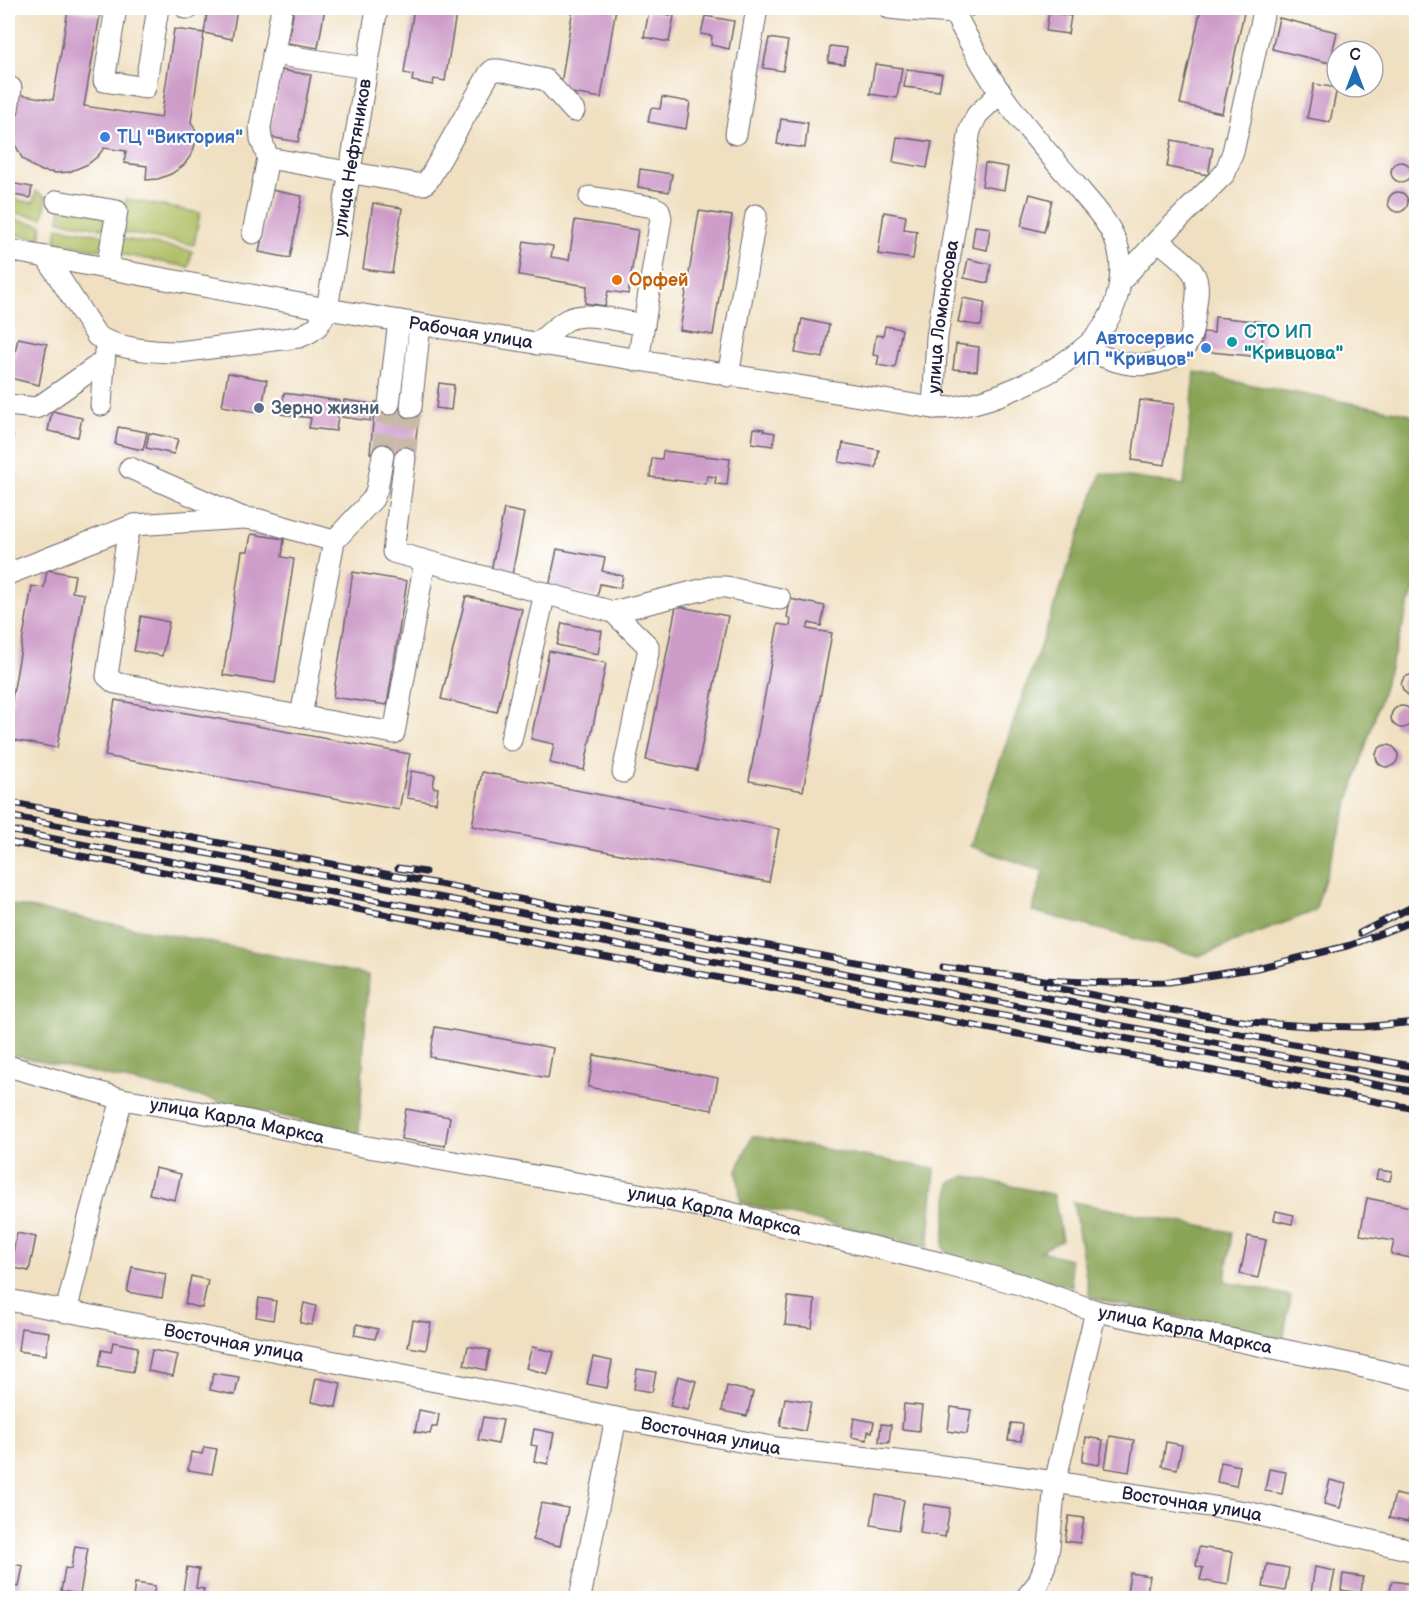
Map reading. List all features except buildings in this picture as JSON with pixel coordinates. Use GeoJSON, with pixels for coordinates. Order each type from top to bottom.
{"type":"FeatureCollection","features":[{"type":"Feature","properties":{"kind":"street"},"geometry":{"type":"LineString","coordinates":[[116,8],[104,81],[145,88],[158,8]]}},
{"type":"Feature","properties":{"kind":"street"},"geometry":{"type":"LineString","coordinates":[[253,233],[268,158],[260,133],[282,8]]}},
{"type":"Feature","properties":{"kind":"street","name":"улица Нефтяников"},"geometry":{"type":"LineString","coordinates":[[327,309],[377,8]]}},
{"type":"Feature","properties":{"kind":"street"},"geometry":{"type":"LineString","coordinates":[[736,134],[757,8]]}},
{"type":"Feature","properties":{"kind":"street"},"geometry":{"type":"LineString","coordinates":[[889,8],[954,10]]}},
{"type":"Feature","properties":{"kind":"street","name":"улица Ломоносова"},"geometry":{"type":"LineString","coordinates":[[954,10],[1009,105],[1105,220],[1117,244],[1121,268],[1119,294],[1101,331],[1085,348],[1062,365],[1005,393],[959,407],[933,408],[937,337],[970,130],[977,115],[1001,92]]}},
{"type":"Feature","properties":{"kind":"street"},"geometry":{"type":"LineString","coordinates":[[1120,282],[1225,173],[1233,152],[1264,11]]}},
{"type":"Feature","properties":{"kind":"street"},"geometry":{"type":"LineString","coordinates":[[273,54],[367,68]]}},
{"type":"Feature","properties":{"kind":"street"},"geometry":{"type":"LineString","coordinates":[[268,158],[424,184],[489,74],[494,70],[546,80],[574,111]]}},
{"type":"Feature","properties":{"kind":"street"},"geometry":{"type":"LineString","coordinates":[[8,109],[11,88]]}},
{"type":"Feature","properties":{"kind":"street"},"geometry":{"type":"LineString","coordinates":[[590,197],[653,207],[659,210],[661,218],[638,361]]}},
{"type":"Feature","properties":{"kind":"street"},"geometry":{"type":"LineString","coordinates":[[57,201],[117,211],[107,268]]}},
{"type":"Feature","properties":{"kind":"street"},"geometry":{"type":"LineString","coordinates":[[728,376],[756,215]]}},
{"type":"Feature","properties":{"kind":"street"},"geometry":{"type":"LineString","coordinates":[[1085,348],[1114,362],[1137,366],[1160,362],[1178,354],[1187,344],[1192,332],[1198,287],[1188,266],[1158,240]]}},
{"type":"Feature","properties":{"kind":"street","name":"Рабочая улица"},"geometry":{"type":"LineString","coordinates":[[8,249],[327,309],[933,408]]}},
{"type":"Feature","properties":{"kind":"street"},"geometry":{"type":"LineString","coordinates":[[46,257],[105,351],[101,405]]}},
{"type":"Feature","properties":{"kind":"street"},"geometry":{"type":"LineString","coordinates":[[8,405],[35,408],[40,406],[105,351],[179,352],[299,337],[314,331],[322,321],[327,309]]}},
{"type":"Feature","properties":{"kind":"street"},"geometry":{"type":"LineString","coordinates":[[537,344],[566,321],[575,317],[587,316],[644,325]]}},
{"type":"Feature","properties":{"kind":"street"},"geometry":{"type":"LineString","coordinates":[[389,404],[410,323]]}},
{"type":"Feature","properties":{"kind":"street"},"geometry":{"type":"LineString","coordinates":[[410,323],[411,407]]}},
{"type":"Feature","properties":{"kind":"street"},"geometry":{"type":"LineString","coordinates":[[301,717],[334,541],[373,499],[383,455]]}},
{"type":"Feature","properties":{"kind":"street"},"geometry":{"type":"LineString","coordinates":[[405,458],[393,552],[613,612],[648,646],[623,772]]}},
{"type":"Feature","properties":{"kind":"street"},"geometry":{"type":"LineString","coordinates":[[130,468],[244,518]]}},
{"type":"Feature","properties":{"kind":"street"},"geometry":{"type":"LineString","coordinates":[[8,574],[134,525],[244,518],[260,520],[334,541]]}},
{"type":"Feature","properties":{"kind":"street"},"geometry":{"type":"LineString","coordinates":[[134,525],[128,533],[107,676],[115,683],[394,734],[425,561]]}},
{"type":"Feature","properties":{"kind":"street"},"geometry":{"type":"LineString","coordinates":[[613,612],[713,586],[726,586],[780,599]]}},
{"type":"Feature","properties":{"kind":"street"},"geometry":{"type":"LineString","coordinates":[[511,740],[545,593]]}},
{"type":"Feature","properties":{"kind":"street","name":"улица Карла Маркса"},"geometry":{"type":"LineString","coordinates":[[8,1066],[122,1099],[240,1119],[362,1146],[727,1211],[1019,1284],[1096,1311],[1416,1379]]}},
{"type":"Feature","properties":{"kind":"street"},"geometry":{"type":"LineString","coordinates":[[66,1312],[122,1099]]}},
{"type":"Feature","properties":{"kind":"street","name":"Восточная улица"},"geometry":{"type":"LineString","coordinates":[[8,1300],[777,1448],[942,1466],[1246,1512],[1416,1551]]}},
{"type":"Feature","properties":{"kind":"street"},"geometry":{"type":"LineString","coordinates":[[1026,1599],[1038,1583],[1045,1565],[1049,1547],[1055,1482],[1096,1311]]}},
{"type":"Feature","properties":{"kind":"street"},"geometry":{"type":"LineString","coordinates":[[580,1599],[616,1418]]}},
{"type":"Feature","properties":{"kind":"green space"},"geometry":{"type":"Polygon","coordinates":[[[36,191],[47,198],[43,218],[8,212],[8,198],[33,203],[36,191]]]}},
{"type":"Feature","properties":{"kind":"green space"},"geometry":{"type":"Polygon","coordinates":[[[126,199],[200,213],[194,245],[121,232],[126,199]]]}},
{"type":"Feature","properties":{"kind":"green space"},"geometry":{"type":"Polygon","coordinates":[[[61,206],[110,214],[108,229],[59,221],[61,206]]]}},
{"type":"Feature","properties":{"kind":"green space"},"geometry":{"type":"Polygon","coordinates":[[[8,218],[42,225],[40,239],[8,233],[8,218]]]}},
{"type":"Feature","properties":{"kind":"green space"},"geometry":{"type":"Polygon","coordinates":[[[58,227],[107,236],[100,250],[55,242],[58,227]]]}},
{"type":"Feature","properties":{"kind":"green space"},"geometry":{"type":"Polygon","coordinates":[[[119,238],[192,251],[189,267],[121,254],[119,238]]]}},
{"type":"Feature","properties":{"kind":"green space"},"geometry":{"type":"Polygon","coordinates":[[[1195,372],[1246,384],[1406,413],[1416,418],[1416,585],[1315,911],[1199,956],[1032,911],[1044,871],[970,846],[1101,473],[1184,485],[1195,372]]]}},
{"type":"Feature","properties":{"kind":"green space"},"geometry":{"type":"Polygon","coordinates":[[[8,904],[368,975],[359,1134],[8,1054],[8,904]]]}},
{"type":"Feature","properties":{"kind":"green space"},"geometry":{"type":"Polygon","coordinates":[[[752,1136],[935,1169],[928,1247],[741,1203],[737,1170],[752,1136]]]}},
{"type":"Feature","properties":{"kind":"green space"},"geometry":{"type":"Polygon","coordinates":[[[966,1176],[1054,1195],[1062,1240],[1040,1251],[1070,1259],[1072,1287],[948,1255],[943,1246],[950,1183],[966,1176]]]}},
{"type":"Feature","properties":{"kind":"green space"},"geometry":{"type":"Polygon","coordinates":[[[1073,1202],[1232,1232],[1225,1281],[1291,1296],[1283,1339],[1090,1298],[1073,1202]]]}},
{"type":"Feature","properties":{"kind":"tunnel"},"geometry":{"type":"LineString","coordinates":[[383,455],[389,404]]}},
{"type":"Feature","properties":{"kind":"tunnel"},"geometry":{"type":"LineString","coordinates":[[405,458],[411,407]]}},
{"type":"Feature","properties":{"kind":"railway"},"geometry":{"type":"LineString","coordinates":[[8,802],[1416,1067]]}},
{"type":"Feature","properties":{"kind":"railway"},"geometry":{"type":"LineString","coordinates":[[8,816],[1416,1081]]}},
{"type":"Feature","properties":{"kind":"railway"},"geometry":{"type":"LineString","coordinates":[[8,830],[1416,1092]]}},
{"type":"Feature","properties":{"kind":"railway"},"geometry":{"type":"LineString","coordinates":[[8,842],[1416,1109]]}},
{"type":"Feature","properties":{"kind":"railway"},"geometry":{"type":"LineString","coordinates":[[398,868],[425,872]]}},
{"type":"Feature","properties":{"kind":"railway"},"geometry":{"type":"LineString","coordinates":[[1360,933],[1416,905]]}},
{"type":"Feature","properties":{"kind":"railway"},"geometry":{"type":"LineString","coordinates":[[942,967],[1044,980],[1107,983],[1169,982],[1257,968],[1351,945],[1416,918]]}},
{"type":"Feature","properties":{"kind":"railway"},"geometry":{"type":"LineString","coordinates":[[1046,986],[1249,1022],[1362,1027],[1416,1022]]}},
{"type":"Feature","properties":{"kind":"place","name":"ТЦ \"Виктория\""},"geometry":{"type":"Point","coordinates":[105,137]}},
{"type":"Feature","properties":{"kind":"place","name":"Орфей"},"geometry":{"type":"Point","coordinates":[617,280]}},
{"type":"Feature","properties":{"kind":"place","name":"СТО ИП \"Кривцова\""},"geometry":{"type":"Point","coordinates":[1232,342]}},
{"type":"Feature","properties":{"kind":"place","name":"Автосервис ИП \"Кривцов\""},"geometry":{"type":"Point","coordinates":[1206,348]}},
{"type":"Feature","properties":{"kind":"place","name":"Зерно жизни"},"geometry":{"type":"Point","coordinates":[259,408]}}]}
